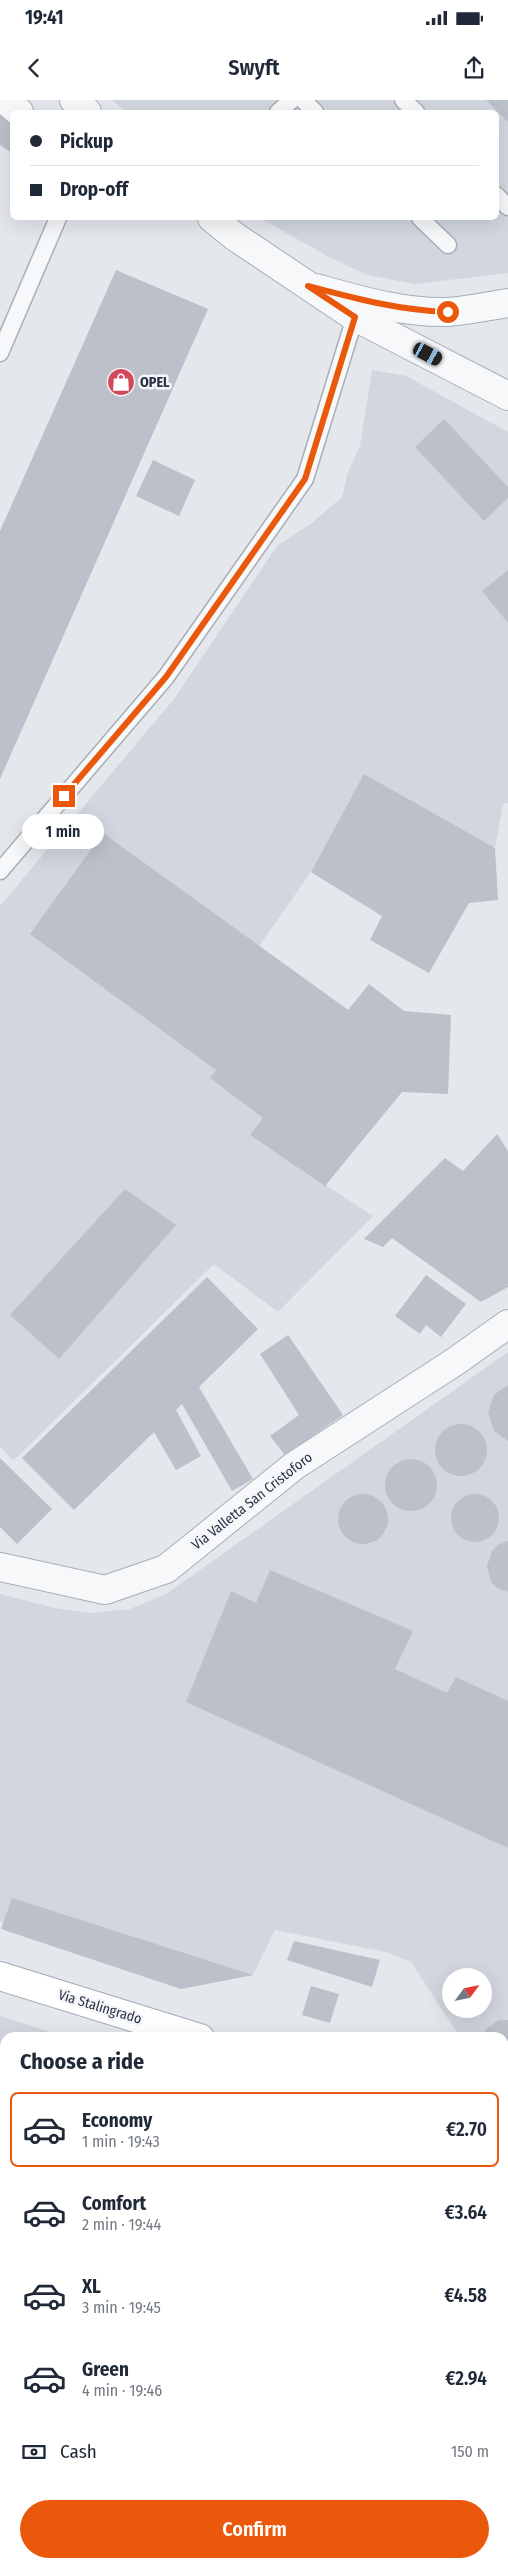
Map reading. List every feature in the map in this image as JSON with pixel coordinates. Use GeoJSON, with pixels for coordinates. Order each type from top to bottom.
{"type":"FeatureCollection","features":[{"type":"Feature","properties":{"kind":"main road","name":"Via Stalingrado"},"geometry":{"type":"LineString","coordinates":[[0,1976],[181,2032]]}},
{"type":"Feature","properties":{"kind":"street"},"geometry":{"type":"LineString","coordinates":[[5,100],[17,110]]}},
{"type":"Feature","properties":{"kind":"street"},"geometry":{"type":"LineString","coordinates":[[74,100],[85,110]]}},
{"type":"Feature","properties":{"kind":"street"},"geometry":{"type":"LineString","coordinates":[[214,220],[234,236],[355,317],[508,396]]}},
{"type":"Feature","properties":{"kind":"street"},"geometry":{"type":"LineString","coordinates":[[308,286],[373,304],[410,310],[448,312],[508,302]]}},
{"type":"Feature","properties":{"kind":"street","name":"Via Valletta San Cristoforo"},"geometry":{"type":"LineString","coordinates":[[0,1567],[105,1590],[166,1569],[294,1466],[508,1324]]}},
{"type":"Feature","properties":{"kind":"lane"},"geometry":{"type":"LineString","coordinates":[[280,110],[292,100]]}},
{"type":"Feature","properties":{"kind":"lane"},"geometry":{"type":"LineString","coordinates":[[303,100],[313,110]]}},
{"type":"Feature","properties":{"kind":"lane"},"geometry":{"type":"LineString","coordinates":[[404,100],[414,110]]}},
{"type":"Feature","properties":{"kind":"lane"},"geometry":{"type":"LineString","coordinates":[[499,198],[508,207]]}},
{"type":"Feature","properties":{"kind":"lane"},"geometry":{"type":"LineString","coordinates":[[0,353],[57,220]]}},
{"type":"Feature","properties":{"kind":"lane"},"geometry":{"type":"LineString","coordinates":[[422,220],[448,245]]}},
{"type":"Feature","properties":{"kind":"lane"},"geometry":{"type":"LineString","coordinates":[[0,871],[166,677],[305,479],[355,317]]}},
{"type":"Feature","properties":{"kind":"shaded area"},"geometry":{"type":"Polygon","coordinates":[[[112,100],[508,100],[508,273],[415,284],[367,275],[329,257],[264,220],[499,220],[499,110],[124,110],[112,100]]]}},
{"type":"Feature","properties":{"kind":"shaded area"},"geometry":{"type":"Polygon","coordinates":[[[372,370],[406,376],[508,432],[508,803],[503,804],[495,848],[364,775],[311,872],[259,946],[348,1010],[250,1135],[373,1216],[278,1312],[214,1264],[13,1461],[0,1446],[0,906],[174,699],[277,546],[312,523],[342,497],[348,472],[360,446],[372,370]]]}},
{"type":"Feature","properties":{"kind":"shaded area"},"geometry":{"type":"Polygon","coordinates":[[[508,1352],[508,2032],[457,2032],[448,2018],[492,2018],[492,1968],[442,1968],[442,2009],[411,1962],[386,1952],[275,1930],[253,1975],[181,1989],[0,1922],[0,1594],[55,1608],[90,1613],[130,1609],[166,1594],[508,1352]]]}},
{"type":"Feature","properties":{"kind":"shaded area"},"geometry":{"type":"Polygon","coordinates":[[[0,2016],[50,2032],[0,2032],[0,2016]]]}},
{"type":"Feature","properties":{"kind":"building"},"geometry":{"type":"Polygon","coordinates":[[[486,100],[508,100],[508,122],[499,113],[499,110],[496,110],[486,100]]]}},
{"type":"Feature","properties":{"kind":"building"},"geometry":{"type":"Polygon","coordinates":[[[0,110],[10,119],[10,152],[0,145],[0,110]]]}},
{"type":"Feature","properties":{"kind":"building"},"geometry":{"type":"Polygon","coordinates":[[[116,270],[208,309],[0,779],[0,531],[116,270]]]}},
{"type":"Feature","properties":{"kind":"building"},"geometry":{"type":"Polygon","coordinates":[[[444,419],[508,487],[508,498],[484,521],[415,447],[444,419]]]}},
{"type":"Feature","properties":{"kind":"building"},"geometry":{"type":"Polygon","coordinates":[[[153,460],[195,480],[179,516],[136,496],[153,460]]]}},
{"type":"Feature","properties":{"kind":"building"},"geometry":{"type":"Polygon","coordinates":[[[508,570],[508,623],[482,591],[508,570]]]}},
{"type":"Feature","properties":{"kind":"building"},"geometry":{"type":"Polygon","coordinates":[[[364,774],[495,848],[498,900],[469,903],[429,973],[370,940],[382,916],[311,872],[364,774]]]}},
{"type":"Feature","properties":{"kind":"building"},"geometry":{"type":"Polygon","coordinates":[[[103,833],[348,1010],[369,984],[404,1011],[451,1015],[448,1094],[402,1092],[325,1186],[250,1135],[263,1118],[210,1078],[216,1070],[30,934],[103,833]]]}},
{"type":"Feature","properties":{"kind":"building"},"geometry":{"type":"Polygon","coordinates":[[[497,1134],[508,1151],[508,1287],[481,1302],[392,1238],[383,1247],[364,1239],[445,1158],[463,1171],[497,1134]]]}},
{"type":"Feature","properties":{"kind":"building"},"geometry":{"type":"Polygon","coordinates":[[[125,1189],[176,1225],[59,1359],[10,1315],[125,1189]]]}},
{"type":"Feature","properties":{"kind":"building"},"geometry":{"type":"Polygon","coordinates":[[[426,1275],[466,1304],[441,1337],[426,1325],[420,1334],[395,1316],[426,1275]]]}},
{"type":"Feature","properties":{"kind":"building"},"geometry":{"type":"Polygon","coordinates":[[[207,1277],[258,1329],[199,1387],[253,1479],[232,1491],[182,1404],[176,1410],[201,1456],[176,1470],[154,1432],[74,1510],[22,1458],[207,1277]]]}},
{"type":"Feature","properties":{"kind":"building"},"geometry":{"type":"Polygon","coordinates":[[[288,1335],[343,1415],[285,1455],[270,1436],[299,1415],[260,1354],[288,1335]]]}},
{"type":"Feature","properties":{"kind":"building"},"geometry":{"type":"Polygon","coordinates":[[[508,1385],[508,1441],[494,1431],[488,1413],[494,1395],[508,1385]]]}},
{"type":"Feature","properties":{"kind":"building"},"geometry":{"type":"Polygon","coordinates":[[[461,1424],[471,1426],[479,1432],[485,1440],[487,1450],[485,1460],[479,1468],[471,1474],[461,1476],[451,1474],[443,1468],[437,1460],[435,1450],[437,1440],[443,1432],[451,1426],[461,1424]]]}},
{"type":"Feature","properties":{"kind":"building"},"geometry":{"type":"Polygon","coordinates":[[[0,1458],[52,1509],[17,1544],[0,1527],[0,1458]]]}},
{"type":"Feature","properties":{"kind":"building"},"geometry":{"type":"Polygon","coordinates":[[[411,1459],[421,1461],[429,1467],[435,1475],[437,1485],[435,1495],[429,1503],[421,1509],[411,1511],[401,1509],[393,1503],[387,1495],[385,1485],[387,1475],[393,1467],[401,1461],[411,1459]]]}},
{"type":"Feature","properties":{"kind":"building"},"geometry":{"type":"Polygon","coordinates":[[[363,1494],[377,1498],[384,1505],[388,1519],[384,1533],[377,1540],[363,1544],[349,1540],[342,1533],[338,1519],[342,1505],[349,1498],[363,1494]]]}},
{"type":"Feature","properties":{"kind":"building"},"geometry":{"type":"Polygon","coordinates":[[[475,1494],[484,1496],[492,1501],[497,1509],[499,1518],[497,1527],[492,1535],[484,1540],[475,1542],[466,1540],[458,1535],[453,1527],[451,1518],[453,1509],[458,1501],[466,1496],[475,1494]]]}},
{"type":"Feature","properties":{"kind":"building"},"geometry":{"type":"Polygon","coordinates":[[[508,1541],[508,1592],[497,1588],[491,1582],[487,1566],[492,1551],[498,1545],[508,1541]]]}},
{"type":"Feature","properties":{"kind":"building"},"geometry":{"type":"Polygon","coordinates":[[[270,1570],[413,1631],[395,1669],[447,1693],[456,1677],[508,1701],[508,1848],[186,1702],[231,1591],[256,1603],[270,1570]]]}},
{"type":"Feature","properties":{"kind":"building"},"geometry":{"type":"Polygon","coordinates":[[[12,1898],[253,1975],[181,1989],[1,1929],[12,1898]]]}},
{"type":"Feature","properties":{"kind":"building"},"geometry":{"type":"Polygon","coordinates":[[[294,1941],[380,1960],[372,1987],[287,1960],[294,1941]]]}},
{"type":"Feature","properties":{"kind":"building"},"geometry":{"type":"Polygon","coordinates":[[[311,1986],[339,1994],[330,2023],[302,2015],[311,1986]]]}},
{"type":"Feature","properties":{"kind":"building"},"geometry":{"type":"Polygon","coordinates":[[[499,2020],[508,2020],[508,2032],[485,2032],[499,2020]]]}},
{"type":"Feature","properties":{"kind":"place","name":"OPEL"},"geometry":{"type":"Point","coordinates":[121,382]}},
{"type":"Feature","properties":{"kind":"route"},"geometry":{"type":"LineString","coordinates":[[64,796],[166,677],[204,626],[305,479],[319,439],[355,317],[308,286],[373,304],[410,310],[448,312]]}}]}
